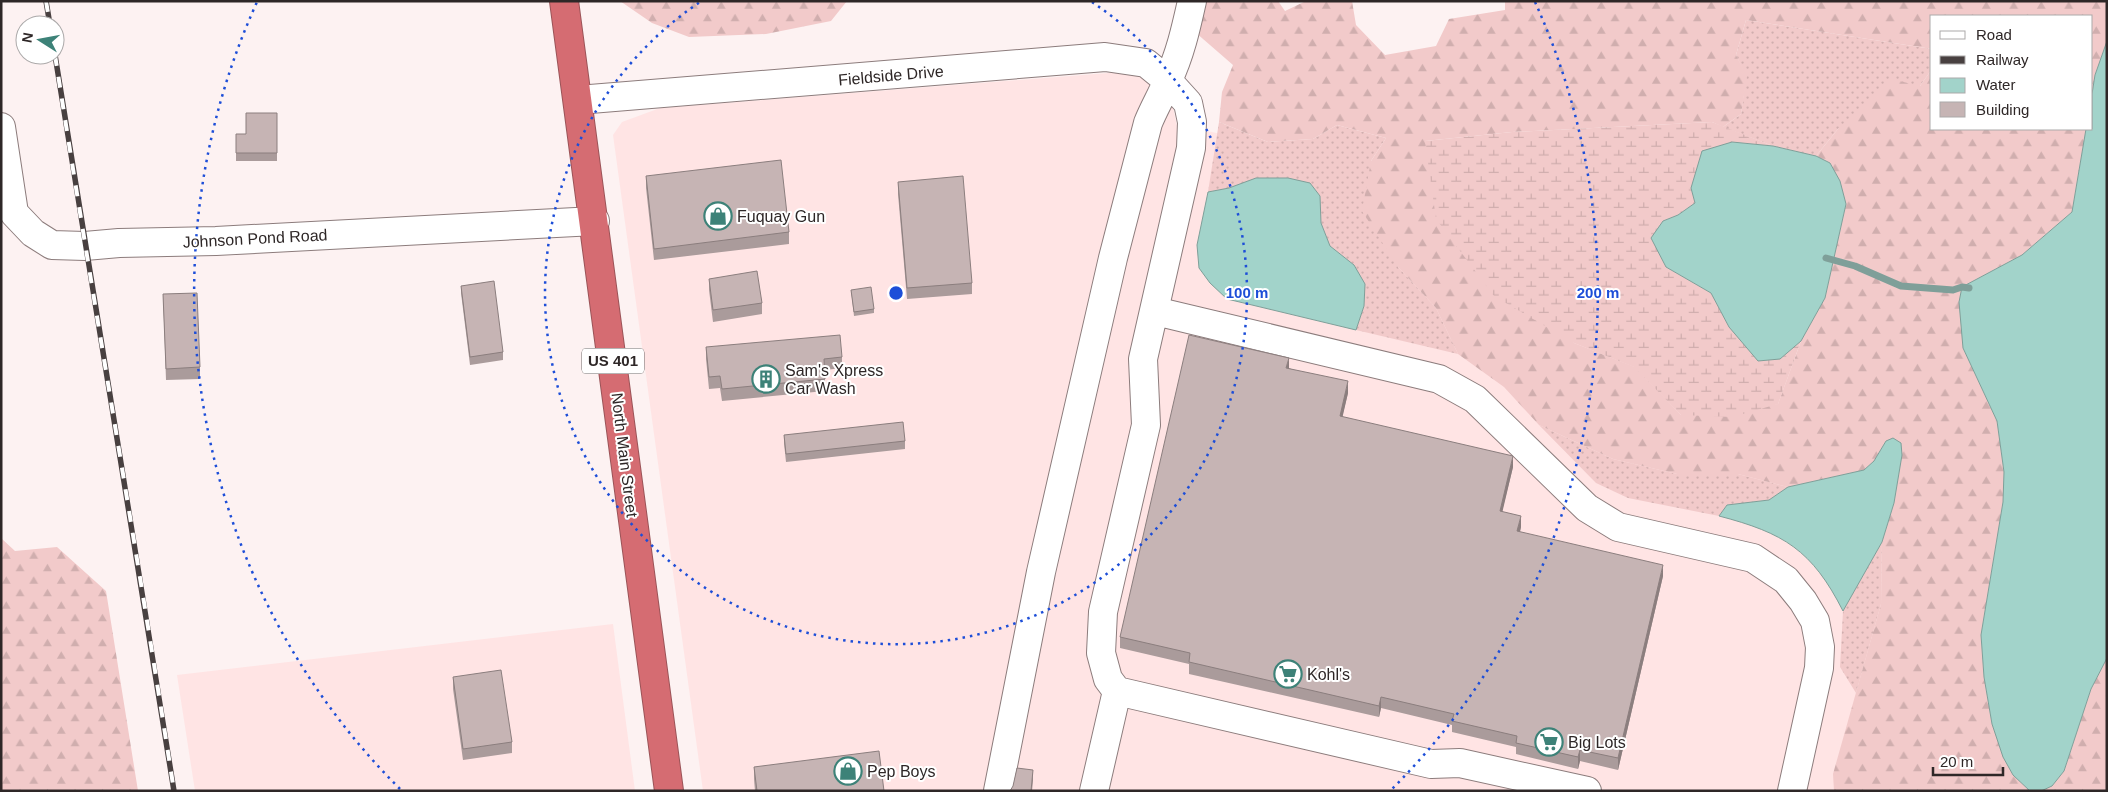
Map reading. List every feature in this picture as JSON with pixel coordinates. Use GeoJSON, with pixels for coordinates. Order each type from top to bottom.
{"type":"FeatureCollection","features":[{"type":"Feature","properties":{"kind":"highway","name":"North Main Street"},"geometry":{"type":"LineString","coordinates":[[564,1],[595,221],[669,791]]}},
{"type":"Feature","properties":{"kind":"street"},"geometry":{"type":"LineString","coordinates":[[998,791],[1041,572],[1113,258],[1148,123],[1156,101],[1168,81],[1183,40],[1192,1]]}},
{"type":"Feature","properties":{"kind":"street","name":"Fieldside Drive"},"geometry":{"type":"LineString","coordinates":[[578,100],[1105,57],[1146,63],[1168,81],[1188,103],[1192,122],[1191,148],[1155,311]]}},
{"type":"Feature","properties":{"kind":"street","name":"Johnson Pond Road"},"geometry":{"type":"LineString","coordinates":[[1,128],[14,213],[34,233],[52,245],[85,246],[595,221]]}},
{"type":"Feature","properties":{"kind":"street"},"geometry":{"type":"LineString","coordinates":[[1587,791],[1460,763],[1431,764],[1179,707],[1117,691],[1108,679],[1101,653],[1103,612],[1146,426],[1143,359],[1155,311],[1439,379],[1475,399],[1587,508],[1618,527],[1753,558],[1786,580],[1803,601],[1815,621],[1820,647],[1819,668],[1792,791]]}},
{"type":"Feature","properties":{"kind":"street"},"geometry":{"type":"LineString","coordinates":[[1094,791],[1117,691]]}},
{"type":"Feature","properties":{"kind":"shaded area"},"geometry":{"type":"Polygon","coordinates":[[[1121,72],[1148,78],[1172,103],[1177,126],[1212,132],[1413,179],[1990,452],[1912,791],[703,791],[613,135],[622,122],[660,108],[1121,72]]]}},
{"type":"Feature","properties":{"kind":"shaded area"},"geometry":{"type":"Polygon","coordinates":[[[613,624],[635,791],[195,791],[177,675],[613,624]]]}},
{"type":"Feature","properties":{"kind":"green space"},"geometry":{"type":"Polygon","coordinates":[[[620,1],[847,1],[831,21],[766,34],[689,37],[652,23],[620,1]]]}},
{"type":"Feature","properties":{"kind":"green space"},"geometry":{"type":"Polygon","coordinates":[[[1178,1],[1278,1],[1285,11],[1306,1],[1352,1],[1356,25],[1385,55],[1436,46],[1449,19],[1505,10],[1505,1],[2107,1],[2107,41],[2095,75],[2093,88],[2093,15],[1930,15],[1930,49],[1746,20],[1736,55],[1747,76],[1741,114],[1723,127],[1712,122],[1512,132],[1425,141],[1574,343],[1635,367],[1681,415],[1778,404],[1801,341],[1825,298],[1846,204],[1830,163],[1816,156],[1838,129],[1891,79],[1920,86],[1930,72],[1930,130],[2086,130],[2072,212],[2022,255],[1962,287],[1963,348],[1997,421],[2004,472],[2003,502],[1981,635],[1984,677],[1992,724],[2013,775],[2030,791],[1834,791],[1833,774],[1881,604],[1882,542],[1894,503],[1902,455],[1886,441],[1874,461],[1864,470],[1788,487],[1738,474],[1677,474],[1613,459],[1539,425],[1504,387],[1458,354],[1436,308],[1398,267],[1362,211],[1371,161],[1386,138],[1337,125],[1313,139],[1268,142],[1219,122],[1222,92],[1233,65],[1195,32],[1178,1]]]}},
{"type":"Feature","properties":{"kind":"green space"},"geometry":{"type":"Polygon","coordinates":[[[1746,20],[1930,49],[1930,72],[1920,86],[1838,129],[1816,156],[1773,146],[1723,127],[1741,114],[1746,76],[1736,55],[1746,20]]]}},
{"type":"Feature","properties":{"kind":"green space"},"geometry":{"type":"Polygon","coordinates":[[[1219,122],[1268,142],[1313,139],[1337,125],[1386,138],[1371,161],[1398,267],[1436,308],[1458,354],[1356,330],[1364,306],[1354,265],[1330,246],[1321,223],[1319,196],[1229,188],[1208,192],[1219,122]]]}},
{"type":"Feature","properties":{"kind":"green space"},"geometry":{"type":"Polygon","coordinates":[[[1712,122],[1773,146],[1732,142],[1695,203],[1678,215],[1663,221],[1666,267],[1711,293],[1729,327],[1780,359],[1801,341],[1778,404],[1732,417],[1681,415],[1634,367],[1574,343],[1494,296],[1436,219],[1425,141],[1512,132],[1712,122]]]}},
{"type":"Feature","properties":{"kind":"green space"},"geometry":{"type":"Polygon","coordinates":[[[1539,425],[1613,459],[1677,474],[1738,474],[1788,487],[1769,500],[1727,505],[1719,516],[1628,498],[1596,483],[1539,425]]]}},
{"type":"Feature","properties":{"kind":"green space"},"geometry":{"type":"Polygon","coordinates":[[[1,538],[15,551],[57,547],[106,591],[138,791],[1,791],[1,538]]]}},
{"type":"Feature","properties":{"kind":"green space"},"geometry":{"type":"Polygon","coordinates":[[[1882,542],[1881,604],[1856,693],[1840,667],[1843,611],[1882,542]]]}},
{"type":"Feature","properties":{"kind":"green space"},"geometry":{"type":"Polygon","coordinates":[[[2107,658],[2107,791],[2041,791],[2052,786],[2064,771],[2091,689],[2107,658]]]}},
{"type":"Feature","properties":{"kind":"water"},"geometry":{"type":"Polygon","coordinates":[[[2107,41],[2107,658],[2091,689],[2064,771],[2052,786],[2041,791],[2030,791],[2013,775],[2003,757],[1992,724],[1984,677],[1981,635],[2003,502],[2004,472],[1997,421],[1963,348],[1959,302],[1962,287],[2022,255],[2072,212],[2086,130],[2093,130],[2093,88],[2095,75],[2107,41]]]}},
{"type":"Feature","properties":{"kind":"water"},"geometry":{"type":"Polygon","coordinates":[[[1732,142],[1773,146],[1816,156],[1830,163],[1840,181],[1846,204],[1825,298],[1801,341],[1780,359],[1758,361],[1729,327],[1711,293],[1666,267],[1651,238],[1663,221],[1678,215],[1695,203],[1691,188],[1702,151],[1732,142]]]}},
{"type":"Feature","properties":{"kind":"water"},"geometry":{"type":"Polygon","coordinates":[[[1256,178],[1288,178],[1310,183],[1320,196],[1321,223],[1330,246],[1354,265],[1365,284],[1364,306],[1356,330],[1227,299],[1210,283],[1199,268],[1197,245],[1208,192],[1229,188],[1256,178]]]}},
{"type":"Feature","properties":{"kind":"water"},"geometry":{"type":"Polygon","coordinates":[[[1893,438],[1901,443],[1902,455],[1894,503],[1882,542],[1843,611],[1820,573],[1794,547],[1779,537],[1761,529],[1719,516],[1727,505],[1769,500],[1788,487],[1864,470],[1874,461],[1886,441],[1893,438]]]}},
{"type":"Feature","properties":{"kind":"building"},"geometry":{"type":"Polygon","coordinates":[[[246,113],[277,113],[277,153],[236,153],[236,134],[246,134],[246,113]]]}},
{"type":"Feature","properties":{"kind":"building","name":"Fuquay Gun"},"geometry":{"type":"Polygon","coordinates":[[[781,160],[789,232],[654,249],[646,176],[781,160]]]}},
{"type":"Feature","properties":{"kind":"building"},"geometry":{"type":"Polygon","coordinates":[[[963,176],[972,283],[907,288],[898,182],[963,176]]]}},
{"type":"Feature","properties":{"kind":"building"},"geometry":{"type":"Polygon","coordinates":[[[757,271],[762,303],[713,310],[709,279],[757,271]]]}},
{"type":"Feature","properties":{"kind":"building"},"geometry":{"type":"Polygon","coordinates":[[[494,281],[503,352],[470,357],[461,286],[494,281]]]}},
{"type":"Feature","properties":{"kind":"building"},"geometry":{"type":"Polygon","coordinates":[[[871,287],[874,309],[854,312],[851,290],[871,287]]]}},
{"type":"Feature","properties":{"kind":"building"},"geometry":{"type":"Polygon","coordinates":[[[197,293],[200,367],[166,369],[163,294],[197,293]]]}},
{"type":"Feature","properties":{"kind":"building","name":"Sam's Xpress Car Wash"},"geometry":{"type":"Polygon","coordinates":[[[840,335],[842,357],[824,359],[825,379],[722,389],[720,376],[709,377],[706,347],[840,335]]]}},
{"type":"Feature","properties":{"kind":"building"},"geometry":{"type":"Polygon","coordinates":[[[1189,335],[1289,358],[1286,368],[1348,381],[1340,416],[1513,456],[1500,511],[1521,516],[1517,531],[1663,565],[1618,758],[1580,750],[1578,757],[1516,743],[1517,736],[1452,721],[1454,714],[1381,697],[1379,706],[1189,662],[1190,653],[1120,637],[1189,335]]]}},
{"type":"Feature","properties":{"kind":"building"},"geometry":{"type":"Polygon","coordinates":[[[903,422],[905,441],[786,454],[784,435],[903,422]]]}},
{"type":"Feature","properties":{"kind":"building"},"geometry":{"type":"Polygon","coordinates":[[[501,670],[512,742],[463,749],[453,677],[501,670]]]}},
{"type":"Feature","properties":{"kind":"building","name":"Pep Boys"},"geometry":{"type":"Polygon","coordinates":[[[879,751],[884,791],[757,791],[754,767],[879,751]]]}},
{"type":"Feature","properties":{"kind":"building"},"geometry":{"type":"Polygon","coordinates":[[[1017,768],[1033,770],[1031,791],[1010,791],[1017,768]]]}},
{"type":"Feature","properties":{"kind":"waterway"},"geometry":{"type":"LineString","coordinates":[[1826,258],[1855,266],[1901,286],[1953,290],[1962,287],[1969,288]]}},
{"type":"Feature","properties":{"kind":"railway"},"geometry":{"type":"LineString","coordinates":[[46,1],[48,15]]}},
{"type":"Feature","properties":{"kind":"railway"},"geometry":{"type":"LineString","coordinates":[[57,65],[174,791]]}},
{"type":"Feature","properties":{"kind":"place","name":"Fuquay Gun"},"geometry":{"type":"Point","coordinates":[718,216]}},
{"type":"Feature","properties":{"kind":"place","name":"Sam's Xpress Car Wash"},"geometry":{"type":"Point","coordinates":[766,379]}},
{"type":"Feature","properties":{"kind":"place","name":"Kohl's"},"geometry":{"type":"Point","coordinates":[1288,674]}},
{"type":"Feature","properties":{"kind":"place","name":"Big Lots"},"geometry":{"type":"Point","coordinates":[1549,742]}},
{"type":"Feature","properties":{"kind":"place","name":"Pep Boys"},"geometry":{"type":"Point","coordinates":[848,771]}}]}
